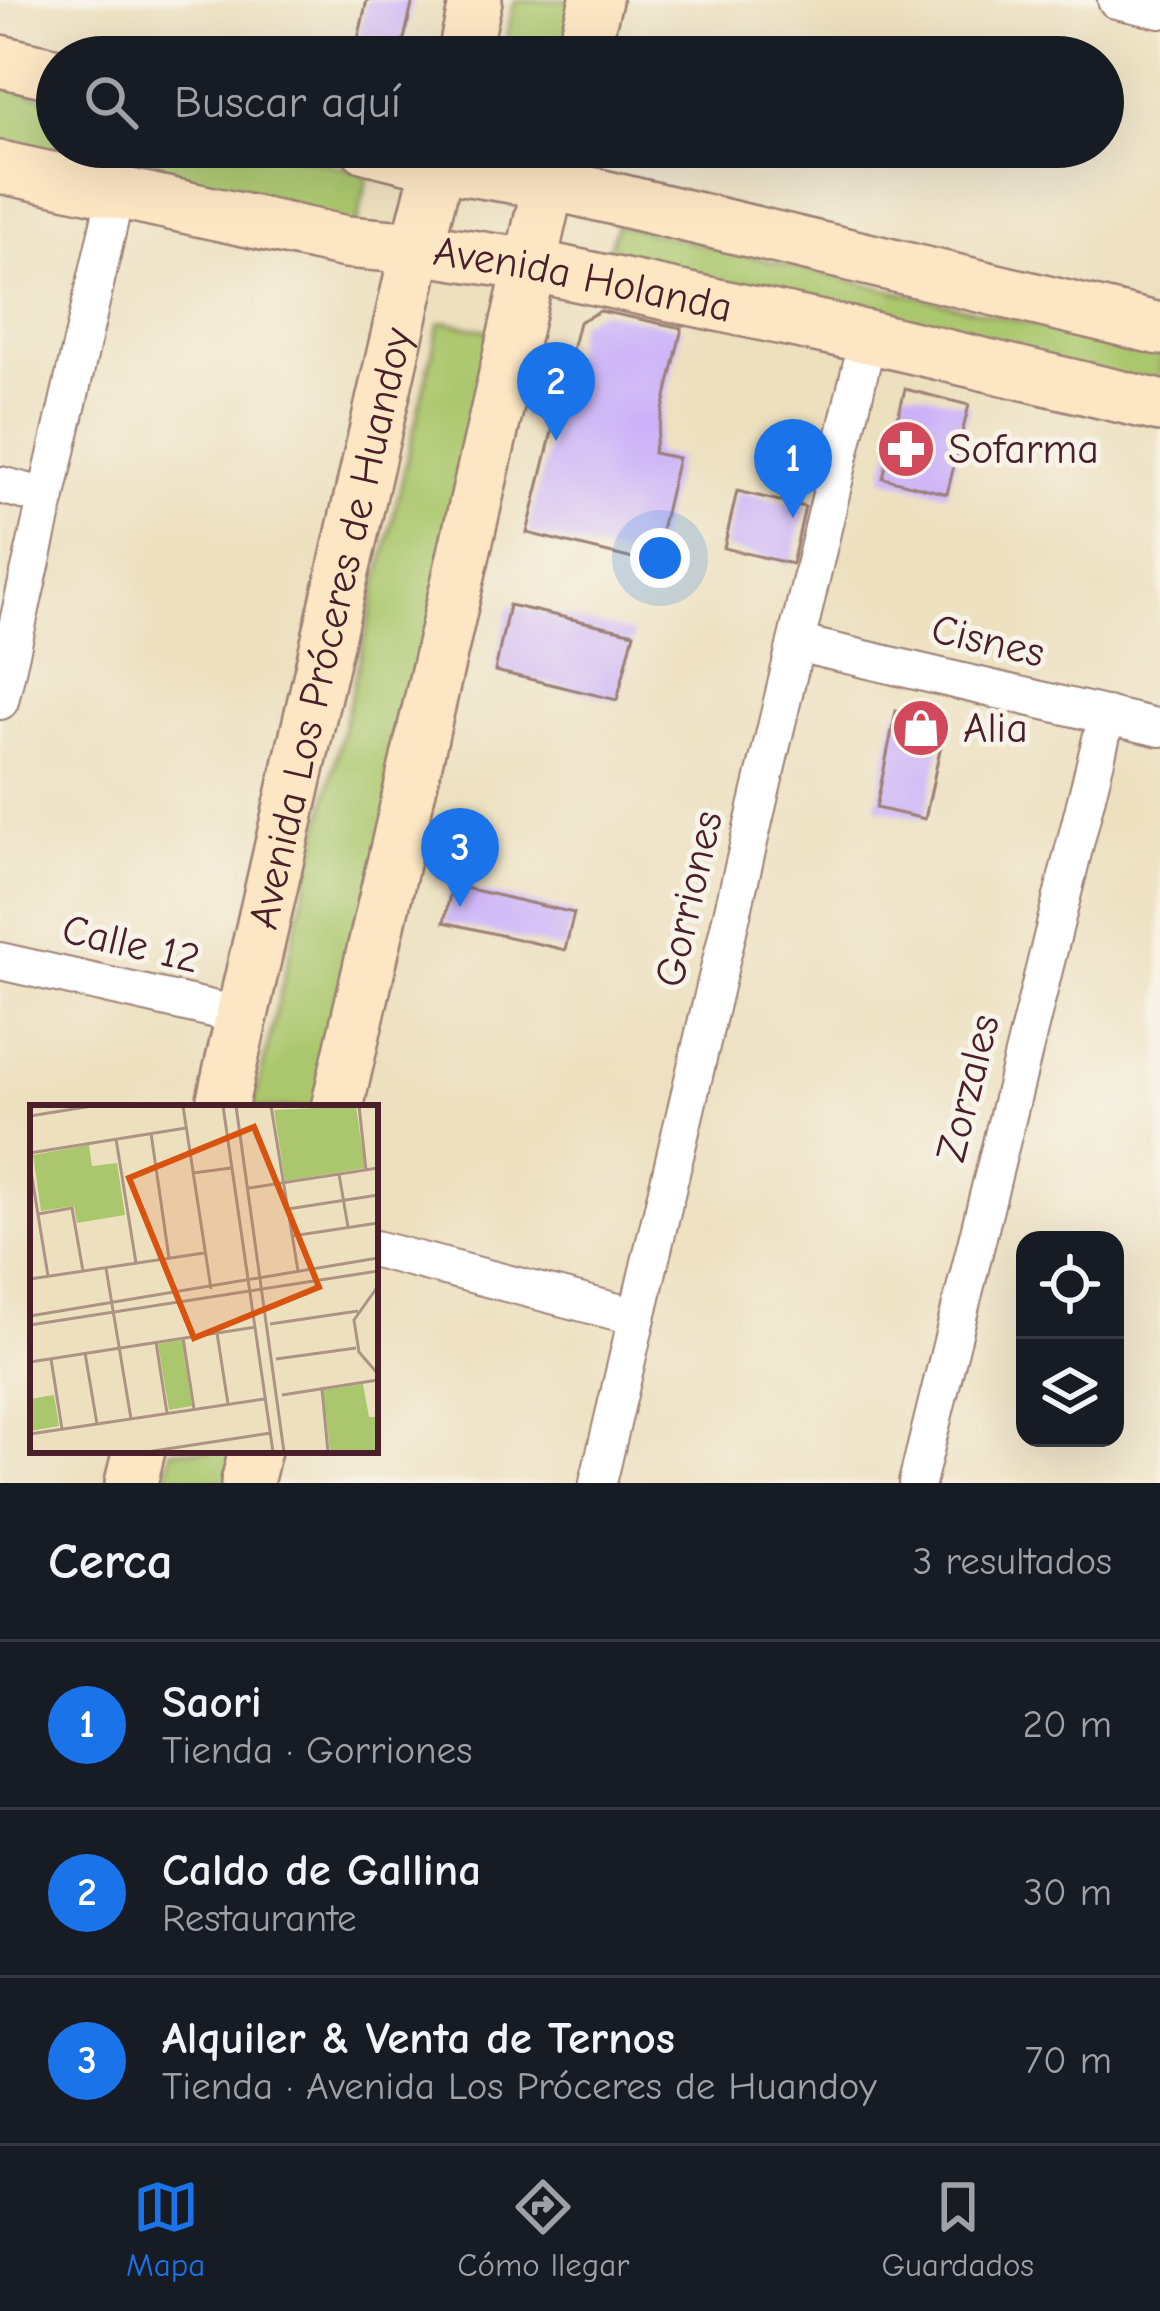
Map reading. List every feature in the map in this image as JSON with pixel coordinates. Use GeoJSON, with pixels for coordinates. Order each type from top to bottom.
{"type":"FeatureCollection","features":[{"type":"Feature","properties":{"kind":"main road"},"geometry":{"type":"LineString","coordinates":[[468,36],[476,0]]}},
{"type":"Feature","properties":{"kind":"main road"},"geometry":{"type":"LineString","coordinates":[[587,36],[596,0]]}},
{"type":"Feature","properties":{"kind":"main road"},"geometry":{"type":"LineString","coordinates":[[0,61],[36,69]]}},
{"type":"Feature","properties":{"kind":"main road","name":"Avenida Holanda"},"geometry":{"type":"LineString","coordinates":[[0,167],[346,242],[530,266],[868,337],[1160,406]]}},
{"type":"Feature","properties":{"kind":"main road","name":"Avenida Los Próceres de Huandoy"},"geometry":{"type":"LineString","coordinates":[[222,1105],[438,168]]}},
{"type":"Feature","properties":{"kind":"main road"},"geometry":{"type":"LineString","coordinates":[[338,1105],[551,168]]}},
{"type":"Feature","properties":{"kind":"main road","name":"Avenida Holanda"},"geometry":{"type":"LineString","coordinates":[[563,168],[1160,329]]}},
{"type":"Feature","properties":{"kind":"main road"},"geometry":{"type":"LineString","coordinates":[[131,1483],[138,1453]]}},
{"type":"Feature","properties":{"kind":"main road"},"geometry":{"type":"LineString","coordinates":[[247,1483],[254,1453]]}},
{"type":"Feature","properties":{"kind":"street"},"geometry":{"type":"LineString","coordinates":[[1116,0],[1160,10]]}},
{"type":"Feature","properties":{"kind":"street"},"geometry":{"type":"LineString","coordinates":[[0,701],[116,194]]}},
{"type":"Feature","properties":{"kind":"street","name":"Gorriones"},"geometry":{"type":"LineString","coordinates":[[598,1483],[868,337]]}},
{"type":"Feature","properties":{"kind":"street"},"geometry":{"type":"LineString","coordinates":[[0,485],[47,497]]}},
{"type":"Feature","properties":{"kind":"street","name":"Cisnes"},"geometry":{"type":"LineString","coordinates":[[796,643],[1160,728]]}},
{"type":"Feature","properties":{"kind":"street","name":"Zorzales"},"geometry":{"type":"LineString","coordinates":[[916,1483],[1107,715]]}},
{"type":"Feature","properties":{"kind":"street","name":"Calle 12"},"geometry":{"type":"LineString","coordinates":[[0,961],[243,1016]]}},
{"type":"Feature","properties":{"kind":"street"},"geometry":{"type":"LineString","coordinates":[[378,1250],[638,1317]]}},
{"type":"Feature","properties":{"kind":"green space"},"geometry":{"type":"Polygon","coordinates":[[[515,0],[578,0],[570,36],[507,36],[515,0]]]}},
{"type":"Feature","properties":{"kind":"green space"},"geometry":{"type":"Polygon","coordinates":[[[0,86],[36,95],[36,160],[0,151],[0,86]]]}},
{"type":"Feature","properties":{"kind":"green space"},"geometry":{"type":"Polygon","coordinates":[[[72,168],[347,168],[369,173],[354,235],[72,168]]]}},
{"type":"Feature","properties":{"kind":"green space"},"geometry":{"type":"Polygon","coordinates":[[[617,224],[1160,355],[1160,398],[603,266],[617,224]]]}},
{"type":"Feature","properties":{"kind":"green space"},"geometry":{"type":"Polygon","coordinates":[[[439,324],[500,333],[321,1105],[254,1105],[439,324]]]}},
{"type":"Feature","properties":{"kind":"green space"},"geometry":{"type":"Polygon","coordinates":[[[171,1453],[239,1453],[233,1483],[164,1483],[171,1453]]]}},
{"type":"Feature","properties":{"kind":"building"},"geometry":{"type":"Polygon","coordinates":[[[367,0],[413,0],[405,36],[359,36],[367,0]]]}},
{"type":"Feature","properties":{"kind":"building"},"geometry":{"type":"Polygon","coordinates":[[[600,311],[682,328],[653,453],[678,458],[653,564],[527,533],[579,322],[600,311]]]}},
{"type":"Feature","properties":{"kind":"building"},"geometry":{"type":"Polygon","coordinates":[[[905,389],[969,405],[947,494],[883,478],[905,389]]]}},
{"type":"Feature","properties":{"kind":"building"},"geometry":{"type":"Polygon","coordinates":[[[737,491],[805,507],[792,564],[724,548],[737,491]]]}},
{"type":"Feature","properties":{"kind":"building"},"geometry":{"type":"Polygon","coordinates":[[[509,605],[634,633],[617,700],[495,671],[509,605]]]}},
{"type":"Feature","properties":{"kind":"building"},"geometry":{"type":"Polygon","coordinates":[[[896,711],[946,722],[925,819],[876,808],[896,711]]]}},
{"type":"Feature","properties":{"kind":"building"},"geometry":{"type":"Polygon","coordinates":[[[452,885],[574,913],[565,950],[444,922],[452,885]]]}},
{"type":"Feature","properties":{"kind":"place","name":"Caldo de Gallina"},"geometry":{"type":"Point","coordinates":[556,441]}},
{"type":"Feature","properties":{"kind":"place","name":"Sofarma"},"geometry":{"type":"Point","coordinates":[906,449]}},
{"type":"Feature","properties":{"kind":"place","name":"Saori"},"geometry":{"type":"Point","coordinates":[793,518]}},
{"type":"Feature","properties":{"kind":"place","name":"Alia"},"geometry":{"type":"Point","coordinates":[921,728]}},
{"type":"Feature","properties":{"kind":"place","name":"Alquiler & Venta de Ternos"},"geometry":{"type":"Point","coordinates":[460,907]}}]}
